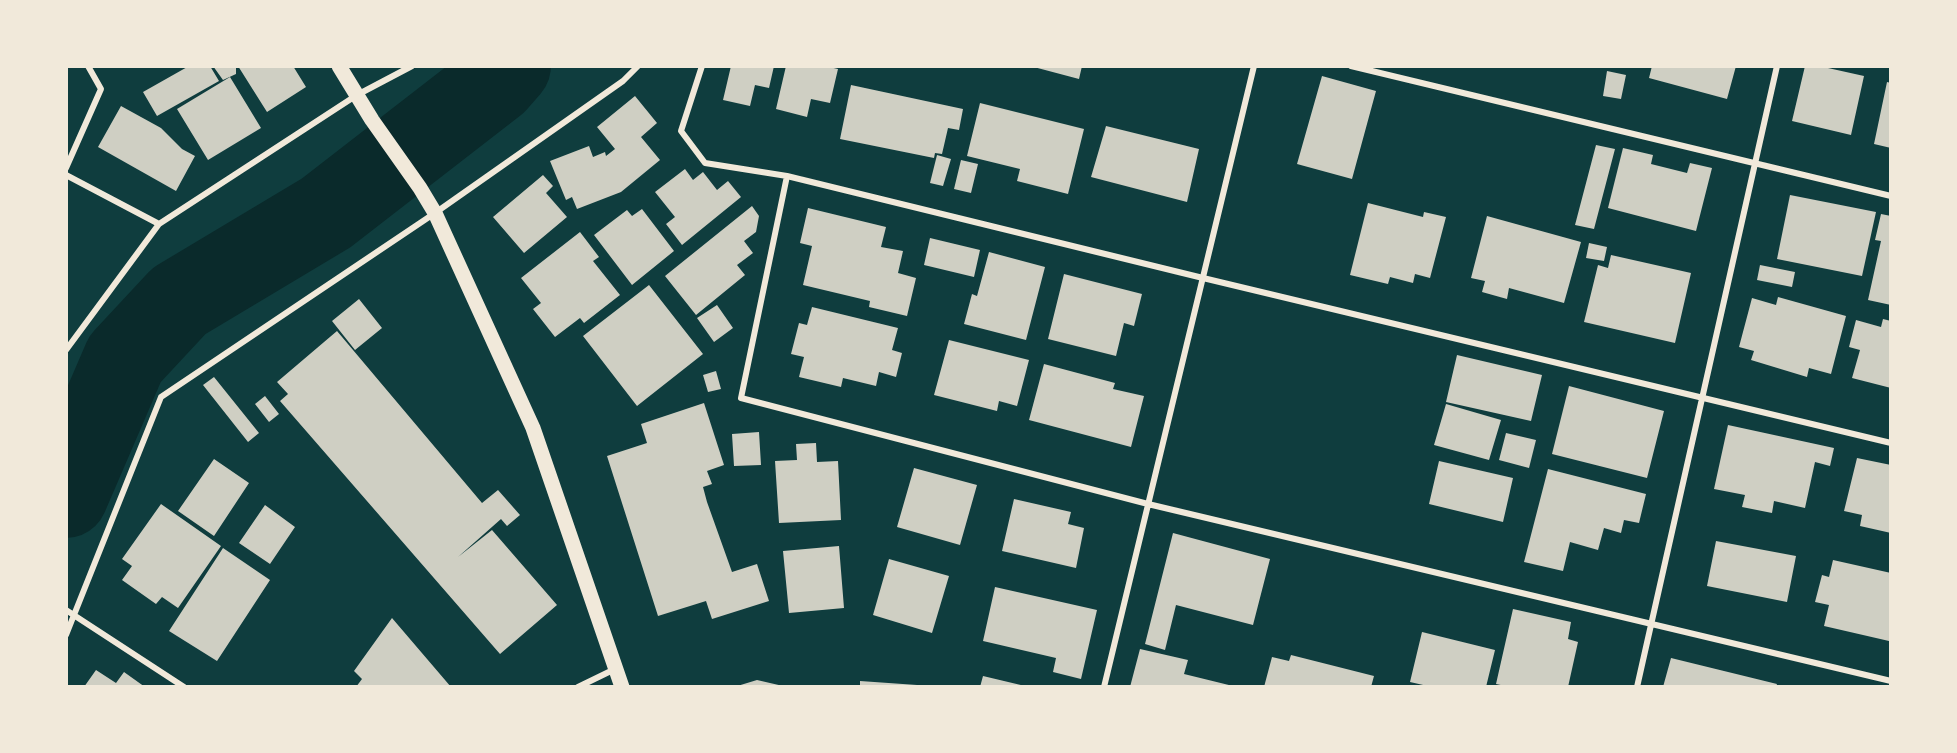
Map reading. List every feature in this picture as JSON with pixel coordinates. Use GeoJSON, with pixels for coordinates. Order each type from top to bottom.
{"type":"FeatureCollection","features":[{"type":"Feature","properties":{"kind":"main road"},"geometry":{"type":"LineString","coordinates":[[339,66],[372,120],[435,213],[533,428],[622,687]]}},
{"type":"Feature","properties":{"kind":"street"},"geometry":{"type":"LineString","coordinates":[[66,168],[101,89],[88,66]]}},
{"type":"Feature","properties":{"kind":"street"},"geometry":{"type":"LineString","coordinates":[[66,350],[159,224],[357,95],[412,66]]}},
{"type":"Feature","properties":{"kind":"street"},"geometry":{"type":"LineString","coordinates":[[66,635],[161,397],[435,213],[623,81],[638,66]]}},
{"type":"Feature","properties":{"kind":"street"},"geometry":{"type":"LineString","coordinates":[[702,66],[681,131],[705,163],[787,176],[1891,443]]}},
{"type":"Feature","properties":{"kind":"street"},"geometry":{"type":"LineString","coordinates":[[1104,687],[1254,66]]}},
{"type":"Feature","properties":{"kind":"street"},"geometry":{"type":"LineString","coordinates":[[1351,66],[1891,196]]}},
{"type":"Feature","properties":{"kind":"street"},"geometry":{"type":"LineString","coordinates":[[1637,687],[1777,66]]}},
{"type":"Feature","properties":{"kind":"street"},"geometry":{"type":"LineString","coordinates":[[66,175],[159,224]]}},
{"type":"Feature","properties":{"kind":"street"},"geometry":{"type":"LineString","coordinates":[[787,176],[741,398],[1148,504],[1891,681]]}},
{"type":"Feature","properties":{"kind":"street"},"geometry":{"type":"LineString","coordinates":[[66,610],[184,687]]}},
{"type":"Feature","properties":{"kind":"street"},"geometry":{"type":"LineString","coordinates":[[578,687],[616,668]]}},
{"type":"Feature","properties":{"kind":"building"},"geometry":{"type":"Polygon","coordinates":[[[189,66],[199,68],[210,66],[219,81],[157,116],[143,92],[189,66]]]}},
{"type":"Feature","properties":{"kind":"building"},"geometry":{"type":"Polygon","coordinates":[[[213,66],[236,66],[236,74],[223,80],[213,66]]]}},
{"type":"Feature","properties":{"kind":"building"},"geometry":{"type":"Polygon","coordinates":[[[238,66],[293,66],[306,87],[267,112],[238,66]]]}},
{"type":"Feature","properties":{"kind":"building"},"geometry":{"type":"Polygon","coordinates":[[[731,66],[774,66],[769,88],[755,85],[750,106],[723,100],[731,66]]]}},
{"type":"Feature","properties":{"kind":"building"},"geometry":{"type":"Polygon","coordinates":[[[786,66],[825,66],[838,69],[830,103],[811,99],[807,117],[776,109],[786,66]]]}},
{"type":"Feature","properties":{"kind":"building"},"geometry":{"type":"Polygon","coordinates":[[[1030,66],[1082,66],[1079,79],[1030,66]]]}},
{"type":"Feature","properties":{"kind":"building"},"geometry":{"type":"Polygon","coordinates":[[[1652,66],[1736,66],[1727,99],[1649,78],[1652,66]]]}},
{"type":"Feature","properties":{"kind":"building"},"geometry":{"type":"Polygon","coordinates":[[[1805,66],[1819,66],[1864,76],[1851,135],[1792,121],[1805,66]]]}},
{"type":"Feature","properties":{"kind":"building"},"geometry":{"type":"Polygon","coordinates":[[[1607,71],[1626,75],[1621,99],[1603,96],[1607,71]]]}},
{"type":"Feature","properties":{"kind":"building"},"geometry":{"type":"Polygon","coordinates":[[[1322,76],[1376,91],[1352,179],[1297,164],[1322,76]]]}},
{"type":"Feature","properties":{"kind":"building"},"geometry":{"type":"Polygon","coordinates":[[[230,77],[261,128],[208,160],[177,109],[230,77]]]}},
{"type":"Feature","properties":{"kind":"building"},"geometry":{"type":"Polygon","coordinates":[[[1887,82],[1891,83],[1891,148],[1874,144],[1887,82]]]}},
{"type":"Feature","properties":{"kind":"building"},"geometry":{"type":"Polygon","coordinates":[[[851,85],[963,109],[959,130],[948,128],[942,154],[935,153],[934,158],[840,139],[851,85]]]}},
{"type":"Feature","properties":{"kind":"building"},"geometry":{"type":"Polygon","coordinates":[[[635,96],[657,123],[641,137],[660,160],[621,192],[577,209],[572,197],[566,200],[550,161],[589,146],[593,157],[605,152],[606,156],[615,149],[597,127],[635,96]]]}},
{"type":"Feature","properties":{"kind":"building"},"geometry":{"type":"Polygon","coordinates":[[[980,103],[1084,129],[1068,194],[1017,181],[1020,169],[967,156],[980,103]]]}},
{"type":"Feature","properties":{"kind":"building"},"geometry":{"type":"Polygon","coordinates":[[[121,106],[161,128],[182,149],[195,156],[176,191],[98,147],[121,106]]]}},
{"type":"Feature","properties":{"kind":"building"},"geometry":{"type":"Polygon","coordinates":[[[1106,126],[1199,149],[1187,202],[1091,177],[1106,126]]]}},
{"type":"Feature","properties":{"kind":"building"},"geometry":{"type":"Polygon","coordinates":[[[1596,145],[1615,149],[1594,229],[1575,225],[1596,145]]]}},
{"type":"Feature","properties":{"kind":"building"},"geometry":{"type":"Polygon","coordinates":[[[1623,148],[1653,155],[1651,164],[1687,173],[1690,163],[1712,168],[1696,231],[1608,208],[1623,148]]]}},
{"type":"Feature","properties":{"kind":"building"},"geometry":{"type":"Polygon","coordinates":[[[937,155],[951,159],[943,186],[930,183],[937,155]]]}},
{"type":"Feature","properties":{"kind":"building"},"geometry":{"type":"Polygon","coordinates":[[[961,160],[978,164],[971,193],[954,189],[961,160]]]}},
{"type":"Feature","properties":{"kind":"building"},"geometry":{"type":"Polygon","coordinates":[[[685,169],[693,180],[703,172],[717,190],[728,181],[741,197],[682,245],[666,224],[675,217],[655,192],[685,169]]]}},
{"type":"Feature","properties":{"kind":"building"},"geometry":{"type":"Polygon","coordinates":[[[543,175],[553,186],[546,193],[567,217],[524,253],[493,217],[543,175]]]}},
{"type":"Feature","properties":{"kind":"building"},"geometry":{"type":"Polygon","coordinates":[[[1790,195],[1876,212],[1862,276],[1777,259],[1790,195]]]}},
{"type":"Feature","properties":{"kind":"building"},"geometry":{"type":"Polygon","coordinates":[[[1368,203],[1423,217],[1424,212],[1446,217],[1430,278],[1415,274],[1413,283],[1390,277],[1388,284],[1350,275],[1368,203]]]}},
{"type":"Feature","properties":{"kind":"building"},"geometry":{"type":"Polygon","coordinates":[[[752,206],[759,216],[756,232],[744,241],[753,253],[737,265],[745,275],[696,315],[665,276],[752,206]]]}},
{"type":"Feature","properties":{"kind":"building"},"geometry":{"type":"Polygon","coordinates":[[[808,208],[886,227],[881,247],[903,251],[898,273],[916,278],[907,316],[869,307],[870,301],[803,285],[812,246],[800,243],[808,208]]]}},
{"type":"Feature","properties":{"kind":"building"},"geometry":{"type":"Polygon","coordinates":[[[642,209],[674,251],[632,285],[594,235],[627,210],[632,216],[642,209]]]}},
{"type":"Feature","properties":{"kind":"building"},"geometry":{"type":"Polygon","coordinates":[[[1881,214],[1891,216],[1891,305],[1868,300],[1881,241],[1875,240],[1881,214]]]}},
{"type":"Feature","properties":{"kind":"building"},"geometry":{"type":"Polygon","coordinates":[[[1487,216],[1581,242],[1564,303],[1509,288],[1507,299],[1482,292],[1485,281],[1471,278],[1487,216]]]}},
{"type":"Feature","properties":{"kind":"building"},"geometry":{"type":"Polygon","coordinates":[[[580,232],[599,257],[593,261],[620,295],[584,323],[580,318],[555,337],[533,309],[541,303],[521,278],[580,232]]]}},
{"type":"Feature","properties":{"kind":"building"},"geometry":{"type":"Polygon","coordinates":[[[930,238],[980,250],[974,277],[924,265],[930,238]]]}},
{"type":"Feature","properties":{"kind":"building"},"geometry":{"type":"Polygon","coordinates":[[[1589,243],[1607,247],[1604,261],[1586,258],[1589,243]]]}},
{"type":"Feature","properties":{"kind":"building"},"geometry":{"type":"Polygon","coordinates":[[[989,252],[1045,267],[1026,340],[964,324],[972,294],[977,296],[989,252]]]}},
{"type":"Feature","properties":{"kind":"building"},"geometry":{"type":"Polygon","coordinates":[[[1611,255],[1691,273],[1675,343],[1584,322],[1598,265],[1608,268],[1611,255]]]}},
{"type":"Feature","properties":{"kind":"building"},"geometry":{"type":"Polygon","coordinates":[[[1760,265],[1795,272],[1792,287],[1757,280],[1760,265]]]}},
{"type":"Feature","properties":{"kind":"building"},"geometry":{"type":"Polygon","coordinates":[[[1064,274],[1142,294],[1134,326],[1124,323],[1116,356],[1048,339],[1064,274]]]}},
{"type":"Feature","properties":{"kind":"building"},"geometry":{"type":"Polygon","coordinates":[[[649,285],[703,354],[637,406],[583,336],[649,285]]]}},
{"type":"Feature","properties":{"kind":"building"},"geometry":{"type":"Polygon","coordinates":[[[1778,297],[1846,316],[1831,374],[1809,368],[1807,377],[1751,360],[1754,351],[1739,347],[1752,298],[1776,305],[1778,297]]]}},
{"type":"Feature","properties":{"kind":"building"},"geometry":{"type":"Polygon","coordinates":[[[359,299],[382,328],[355,350],[332,321],[359,299]]]}},
{"type":"Feature","properties":{"kind":"building"},"geometry":{"type":"Polygon","coordinates":[[[717,305],[733,328],[714,342],[697,318],[717,305]]]}},
{"type":"Feature","properties":{"kind":"building"},"geometry":{"type":"Polygon","coordinates":[[[812,307],[898,328],[892,350],[902,353],[896,377],[879,372],[876,386],[843,378],[841,387],[799,377],[804,357],[791,354],[799,323],[807,325],[812,307]]]}},
{"type":"Feature","properties":{"kind":"building"},"geometry":{"type":"Polygon","coordinates":[[[1883,319],[1891,321],[1891,388],[1852,378],[1860,350],[1849,347],[1856,320],[1881,327],[1883,319]]]}},
{"type":"Feature","properties":{"kind":"building"},"geometry":{"type":"Polygon","coordinates":[[[337,331],[482,503],[498,490],[520,515],[507,526],[501,519],[458,557],[492,530],[557,605],[500,654],[280,401],[288,394],[277,382],[337,331]]]}},
{"type":"Feature","properties":{"kind":"building"},"geometry":{"type":"Polygon","coordinates":[[[949,340],[1029,360],[1017,406],[999,401],[997,411],[934,395],[949,340]]]}},
{"type":"Feature","properties":{"kind":"building"},"geometry":{"type":"Polygon","coordinates":[[[1457,355],[1542,375],[1531,421],[1446,402],[1457,355]]]}},
{"type":"Feature","properties":{"kind":"building"},"geometry":{"type":"Polygon","coordinates":[[[1044,364],[1115,383],[1113,389],[1144,396],[1131,447],[1029,420],[1044,364]]]}},
{"type":"Feature","properties":{"kind":"building"},"geometry":{"type":"Polygon","coordinates":[[[716,371],[721,389],[708,392],[703,375],[716,371]]]}},
{"type":"Feature","properties":{"kind":"building"},"geometry":{"type":"Polygon","coordinates":[[[214,377],[259,433],[248,442],[203,385],[214,377]]]}},
{"type":"Feature","properties":{"kind":"building"},"geometry":{"type":"Polygon","coordinates":[[[1569,386],[1664,411],[1647,478],[1552,454],[1569,386]]]}},
{"type":"Feature","properties":{"kind":"building"},"geometry":{"type":"Polygon","coordinates":[[[265,396],[279,414],[269,422],[255,404],[265,396]]]}},
{"type":"Feature","properties":{"kind":"building"},"geometry":{"type":"Polygon","coordinates":[[[704,403],[724,465],[707,471],[712,484],[703,487],[707,502],[732,572],[757,564],[769,601],[712,619],[706,601],[658,616],[607,456],[647,443],[641,424],[704,403]]]}},
{"type":"Feature","properties":{"kind":"building"},"geometry":{"type":"Polygon","coordinates":[[[1446,404],[1501,420],[1489,460],[1434,445],[1446,404]]]}},
{"type":"Feature","properties":{"kind":"building"},"geometry":{"type":"Polygon","coordinates":[[[1728,425],[1834,448],[1830,466],[1815,462],[1805,508],[1774,501],[1772,513],[1742,507],[1745,495],[1714,489],[1728,425]]]}},
{"type":"Feature","properties":{"kind":"building"},"geometry":{"type":"Polygon","coordinates":[[[759,432],[761,465],[734,466],[732,434],[759,432]]]}},
{"type":"Feature","properties":{"kind":"building"},"geometry":{"type":"Polygon","coordinates":[[[1506,433],[1536,440],[1529,468],[1499,460],[1506,433]]]}},
{"type":"Feature","properties":{"kind":"building"},"geometry":{"type":"Polygon","coordinates":[[[816,443],[817,462],[838,461],[841,520],[779,523],[775,461],[797,460],[796,444],[816,443]]]}},
{"type":"Feature","properties":{"kind":"building"},"geometry":{"type":"Polygon","coordinates":[[[1857,458],[1891,465],[1891,533],[1860,526],[1862,515],[1844,511],[1857,458]]]}},
{"type":"Feature","properties":{"kind":"building"},"geometry":{"type":"Polygon","coordinates":[[[214,459],[249,483],[214,536],[178,511],[214,459]]]}},
{"type":"Feature","properties":{"kind":"building"},"geometry":{"type":"Polygon","coordinates":[[[1439,461],[1513,478],[1503,522],[1429,504],[1439,461]]]}},
{"type":"Feature","properties":{"kind":"building"},"geometry":{"type":"Polygon","coordinates":[[[914,468],[977,485],[960,545],[897,527],[914,468]]]}},
{"type":"Feature","properties":{"kind":"building"},"geometry":{"type":"Polygon","coordinates":[[[1548,469],[1646,494],[1639,523],[1624,520],[1621,533],[1604,528],[1598,550],[1570,542],[1563,571],[1524,562],[1548,469]]]}},
{"type":"Feature","properties":{"kind":"building"},"geometry":{"type":"Polygon","coordinates":[[[1014,499],[1071,512],[1068,524],[1084,528],[1076,568],[1002,551],[1014,499]]]}},
{"type":"Feature","properties":{"kind":"building"},"geometry":{"type":"Polygon","coordinates":[[[161,504],[221,546],[178,608],[162,597],[156,604],[122,580],[132,566],[122,559],[161,504]]]}},
{"type":"Feature","properties":{"kind":"building"},"geometry":{"type":"Polygon","coordinates":[[[265,505],[295,527],[270,564],[239,543],[265,505]]]}},
{"type":"Feature","properties":{"kind":"building"},"geometry":{"type":"Polygon","coordinates":[[[1173,533],[1270,559],[1253,625],[1176,605],[1165,650],[1145,644],[1173,533]]]}},
{"type":"Feature","properties":{"kind":"building"},"geometry":{"type":"Polygon","coordinates":[[[1716,541],[1796,556],[1787,602],[1707,586],[1716,541]]]}},
{"type":"Feature","properties":{"kind":"building"},"geometry":{"type":"Polygon","coordinates":[[[839,546],[844,608],[789,613],[783,551],[839,546]]]}},
{"type":"Feature","properties":{"kind":"building"},"geometry":{"type":"Polygon","coordinates":[[[223,548],[270,580],[217,661],[169,631],[223,548]]]}},
{"type":"Feature","properties":{"kind":"building"},"geometry":{"type":"Polygon","coordinates":[[[889,559],[949,576],[932,633],[873,615],[889,559]]]}},
{"type":"Feature","properties":{"kind":"building"},"geometry":{"type":"Polygon","coordinates":[[[1833,560],[1891,573],[1889,641],[1824,626],[1829,605],[1815,602],[1822,575],[1829,577],[1833,560]]]}},
{"type":"Feature","properties":{"kind":"building"},"geometry":{"type":"Polygon","coordinates":[[[995,587],[1097,610],[1081,679],[1053,672],[1056,658],[983,641],[995,587]]]}},
{"type":"Feature","properties":{"kind":"building"},"geometry":{"type":"Polygon","coordinates":[[[1513,609],[1571,622],[1568,639],[1578,642],[1568,687],[1510,687],[1496,684],[1513,609]]]}},
{"type":"Feature","properties":{"kind":"building"},"geometry":{"type":"Polygon","coordinates":[[[392,618],[451,687],[356,687],[362,679],[354,671],[392,618]]]}},
{"type":"Feature","properties":{"kind":"building"},"geometry":{"type":"Polygon","coordinates":[[[1422,632],[1495,650],[1486,687],[1432,687],[1410,682],[1422,632]]]}},
{"type":"Feature","properties":{"kind":"building"},"geometry":{"type":"Polygon","coordinates":[[[1140,649],[1188,660],[1184,674],[1237,687],[1130,687],[1140,649]]]}},
{"type":"Feature","properties":{"kind":"building"},"geometry":{"type":"Polygon","coordinates":[[[1291,655],[1374,676],[1371,687],[1264,687],[1272,657],[1289,661],[1291,655]]]}},
{"type":"Feature","properties":{"kind":"building"},"geometry":{"type":"Polygon","coordinates":[[[1671,658],[1777,684],[1776,687],[1663,687],[1671,658]]]}},
{"type":"Feature","properties":{"kind":"building"},"geometry":{"type":"Polygon","coordinates":[[[96,670],[116,683],[124,672],[145,687],[84,687],[96,670]]]}},
{"type":"Feature","properties":{"kind":"building"},"geometry":{"type":"Polygon","coordinates":[[[983,676],[1025,686],[980,687],[983,676]]]}},
{"type":"Feature","properties":{"kind":"building"},"geometry":{"type":"Polygon","coordinates":[[[757,680],[783,686],[783,687],[734,687],[757,680]]]}},
{"type":"Feature","properties":{"kind":"building"},"geometry":{"type":"Polygon","coordinates":[[[860,681],[917,685],[917,687],[860,687],[860,681]]]}},
{"type":"Feature","properties":{"kind":"waterway"},"geometry":{"type":"LineString","coordinates":[[66,496],[125,359],[179,301],[326,213],[495,82],[509,66]]}}]}
